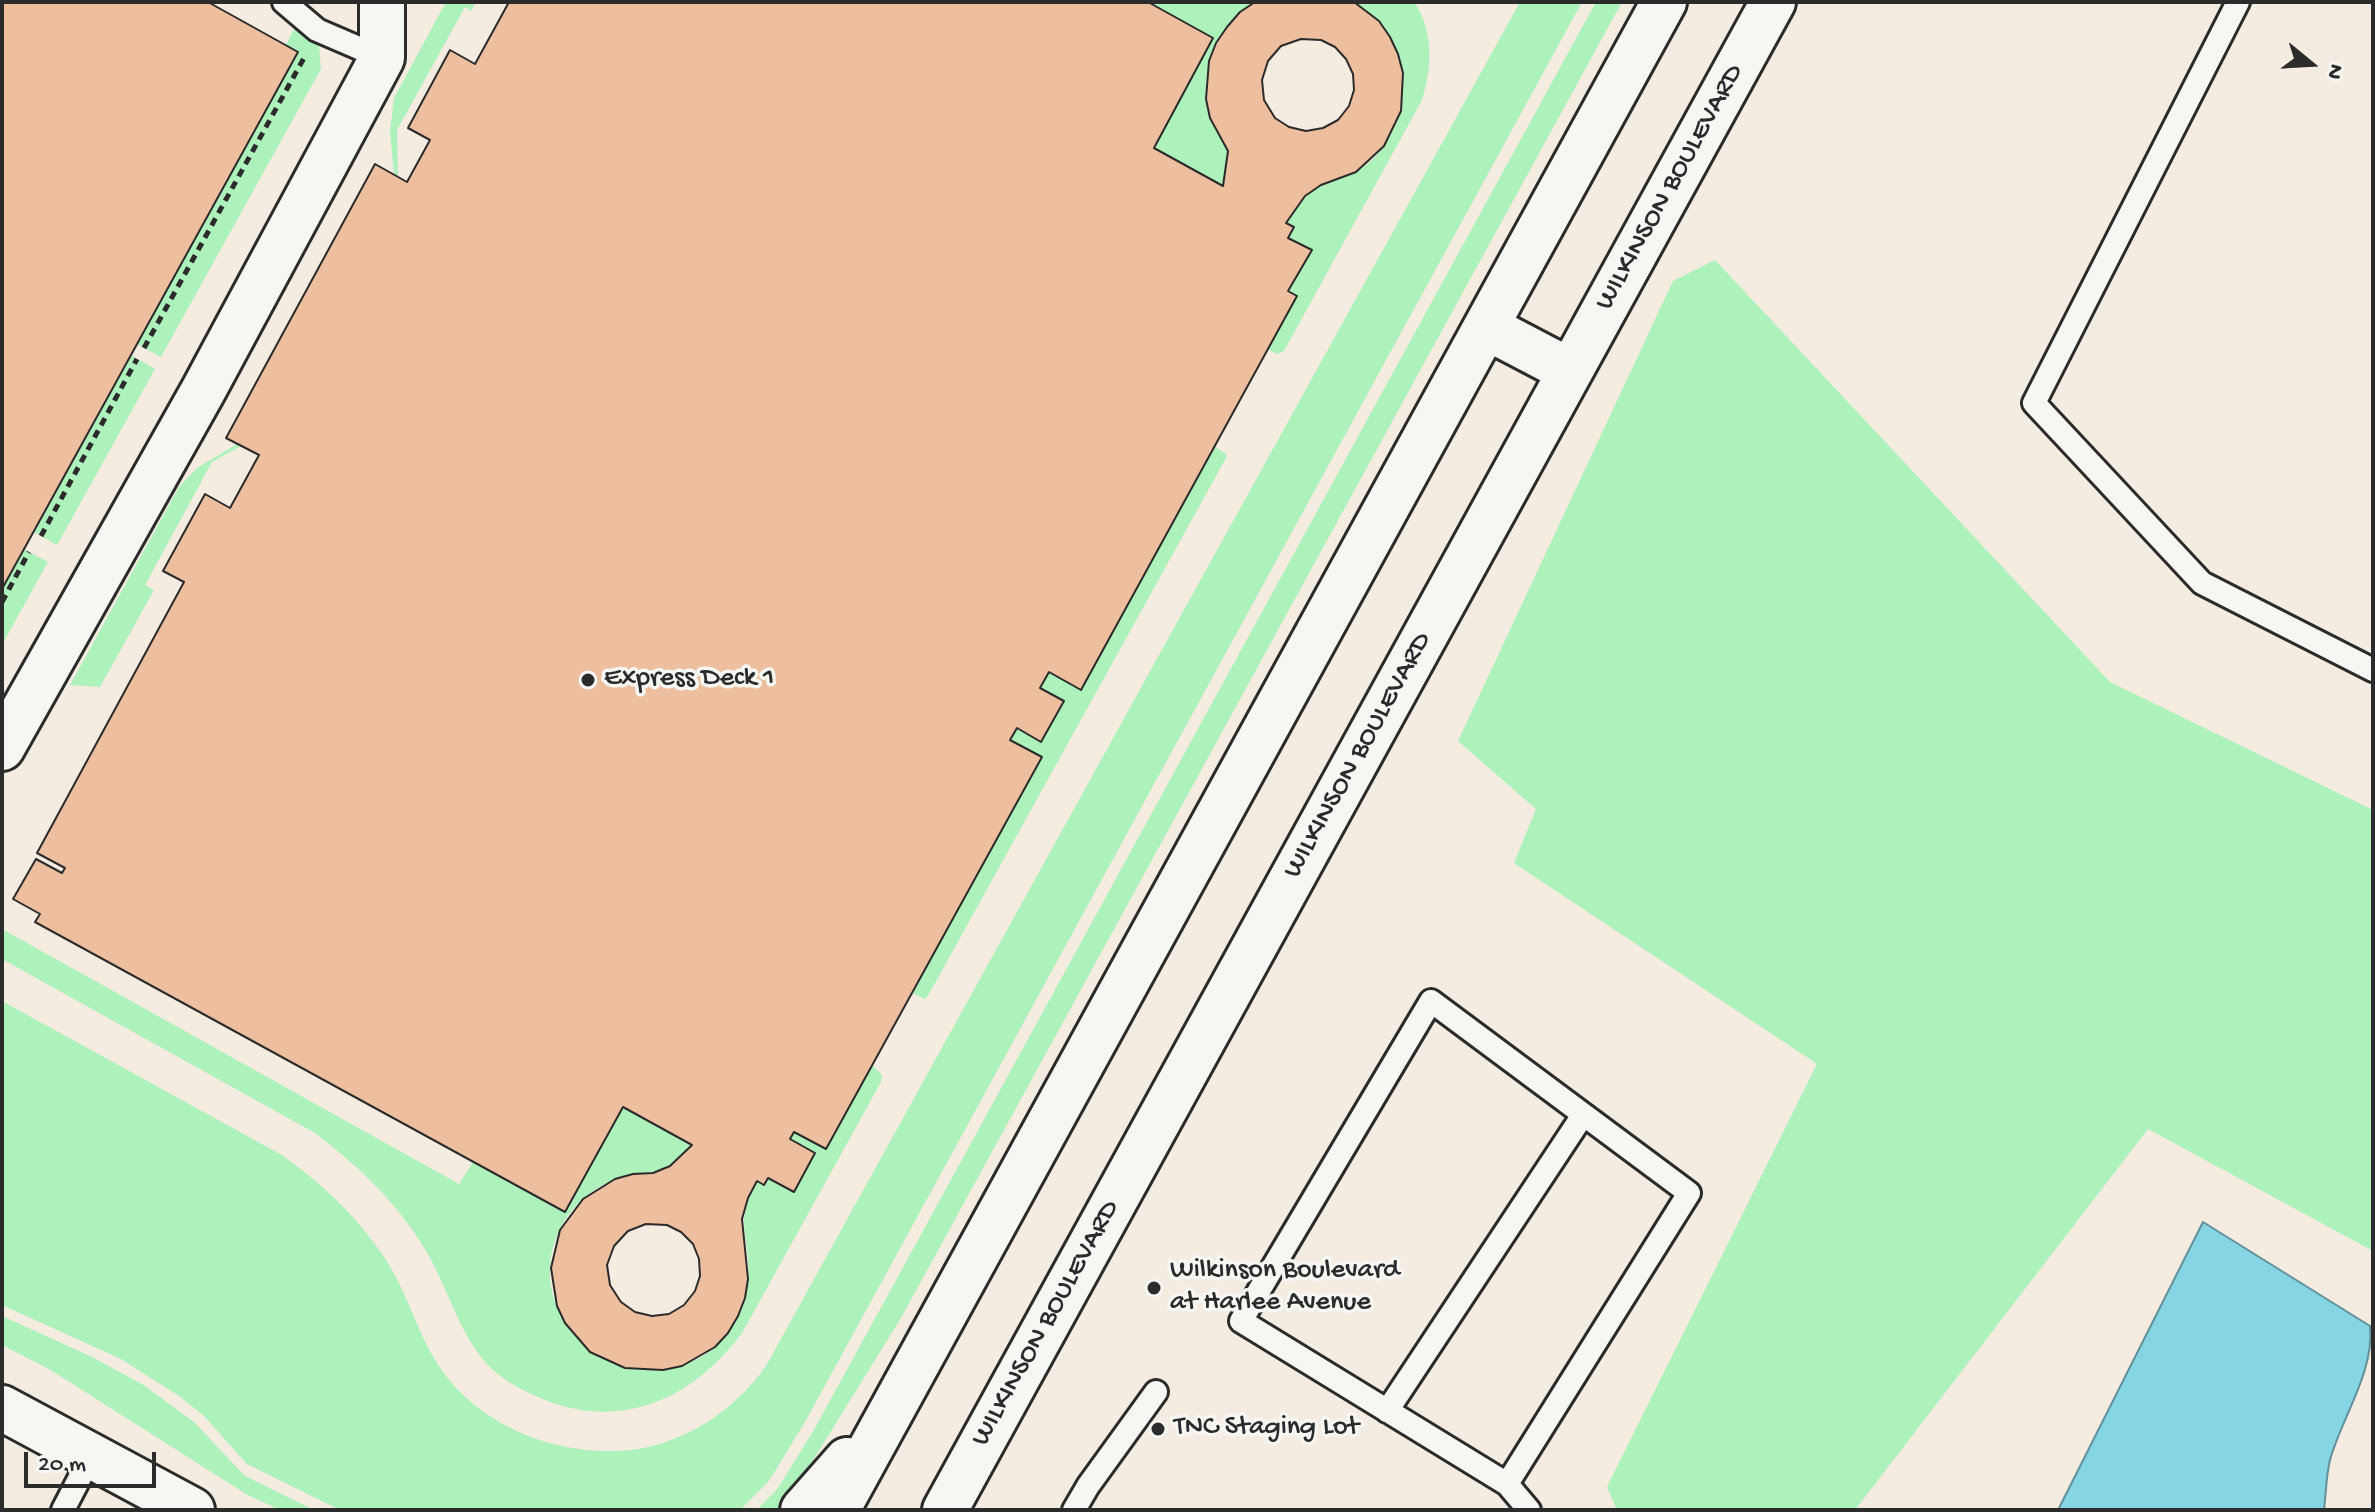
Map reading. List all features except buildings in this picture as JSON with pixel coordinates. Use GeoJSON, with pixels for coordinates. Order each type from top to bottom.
{"type":"FeatureCollection","features":[{"type":"Feature","properties":{"kind":"main road"},"geometry":{"type":"LineString","coordinates":[[2,748],[203,391],[382,58],[382,2]]}},
{"type":"Feature","properties":{"kind":"main road"},"geometry":{"type":"LineString","coordinates":[[837,1510],[1664,2]]}},
{"type":"Feature","properties":{"kind":"main road","name":"WILKINSON BOULEVARD"},"geometry":{"type":"LineString","coordinates":[[945,1510],[1773,2]]}},
{"type":"Feature","properties":{"kind":"main road"},"geometry":{"type":"LineString","coordinates":[[1486,327],[1570,371]]}},
{"type":"Feature","properties":{"kind":"main road"},"geometry":{"type":"LineString","coordinates":[[803,1510],[902,1393]]}},
{"type":"Feature","properties":{"kind":"main road"},"geometry":{"type":"LineString","coordinates":[[2,1408],[90,1458],[192,1510]]}},
{"type":"Feature","properties":{"kind":"lane"},"geometry":{"type":"LineString","coordinates":[[284,2],[317,30],[382,58]]}},
{"type":"Feature","properties":{"kind":"lane"},"geometry":{"type":"LineString","coordinates":[[2238,2],[2034,403],[2202,583],[2373,670]]}},
{"type":"Feature","properties":{"kind":"lane"},"geometry":{"type":"LineString","coordinates":[[1507,1484],[1689,1193],[1431,1001],[1241,1321],[1507,1484],[1529,1510]]}},
{"type":"Feature","properties":{"kind":"lane"},"geometry":{"type":"LineString","coordinates":[[1387,1411],[1583,1115]]}},
{"type":"Feature","properties":{"kind":"lane"},"geometry":{"type":"LineString","coordinates":[[1074,1510],[1156,1392]]}},
{"type":"Feature","properties":{"kind":"lane"},"geometry":{"type":"LineString","coordinates":[[63,1510],[90,1458]]}},
{"type":"Feature","properties":{"kind":"path"},"geometry":{"type":"LineString","coordinates":[[144,348],[317,30]]}},
{"type":"Feature","properties":{"kind":"path"},"geometry":{"type":"LineString","coordinates":[[41,536],[137,359]]}},
{"type":"Feature","properties":{"kind":"path"},"geometry":{"type":"LineString","coordinates":[[2,602],[29,552]]}},
{"type":"Feature","properties":{"kind":"green space"},"geometry":{"type":"Polygon","coordinates":[[[446,2],[476,2],[471,11],[465,7],[397,130],[398,177],[394,174],[390,132],[394,98],[446,2]]]}},
{"type":"Feature","properties":{"kind":"green space"},"geometry":{"type":"Polygon","coordinates":[[[1148,2],[1255,2],[1221,37],[1206,82],[1210,116],[1228,153],[1223,186],[1154,148],[1148,2]]]}},
{"type":"Feature","properties":{"kind":"green space"},"geometry":{"type":"Polygon","coordinates":[[[1354,2],[1414,2],[1428,37],[1429,63],[1425,88],[1422,100],[1284,351],[1277,354],[1267,349],[1288,291],[1312,251],[1288,238],[1294,227],[1286,223],[1314,190],[1360,169],[1373,159],[1388,140],[1402,98],[1402,76],[1397,54],[1387,34],[1373,16],[1354,2]]]}},
{"type":"Feature","properties":{"kind":"green space"},"geometry":{"type":"Polygon","coordinates":[[[1520,2],[1582,2],[805,1422],[769,1481],[740,1510],[340,1510],[247,1464],[203,1415],[121,1359],[2,1305],[2,1001],[280,1154],[310,1177],[351,1215],[386,1260],[431,1353],[447,1378],[467,1399],[516,1431],[573,1448],[631,1450],[690,1432],[740,1397],[766,1366],[1520,2]]]}},
{"type":"Feature","properties":{"kind":"green space"},"geometry":{"type":"Polygon","coordinates":[[[1596,2],[1622,2],[901,1318],[794,1491],[777,1510],[757,1510],[778,1488],[815,1428],[1596,2]]]}},
{"type":"Feature","properties":{"kind":"green space"},"geometry":{"type":"Polygon","coordinates":[[[295,27],[319,45],[321,69],[161,357],[137,344],[298,52],[286,45],[295,27]]]}},
{"type":"Feature","properties":{"kind":"green space"},"geometry":{"type":"Polygon","coordinates":[[[1715,260],[2110,682],[2373,810],[2373,1251],[2148,1129],[1855,1510],[1617,1510],[1607,1487],[1817,1064],[1514,863],[1536,809],[1458,741],[1673,281],[1715,260]]]}},
{"type":"Feature","properties":{"kind":"green space"},"geometry":{"type":"Polygon","coordinates":[[[131,355],[155,369],[57,545],[34,532],[131,355]]]}},
{"type":"Feature","properties":{"kind":"green space"},"geometry":{"type":"Polygon","coordinates":[[[237,444],[241,446],[212,462],[145,585],[154,590],[100,687],[70,685],[179,487],[197,468],[237,444]]]}},
{"type":"Feature","properties":{"kind":"green space"},"geometry":{"type":"Polygon","coordinates":[[[1214,446],[1226,454],[1226,458],[929,994],[925,999],[912,993],[1042,758],[1010,740],[1017,728],[1042,741],[1064,701],[1040,688],[1049,672],[1080,689],[1214,446]]]}},
{"type":"Feature","properties":{"kind":"green space"},"geometry":{"type":"Polygon","coordinates":[[[24,549],[48,562],[2,645],[2,589],[24,549]]]}},
{"type":"Feature","properties":{"kind":"green space"},"geometry":{"type":"Polygon","coordinates":[[[2,929],[459,1184],[473,1162],[565,1212],[623,1107],[692,1145],[670,1166],[616,1179],[590,1193],[569,1214],[554,1243],[550,1273],[555,1301],[568,1327],[588,1348],[613,1363],[643,1370],[692,1362],[723,1337],[738,1315],[747,1289],[749,1265],[744,1221],[757,1181],[764,1185],[768,1178],[794,1192],[815,1153],[790,1139],[794,1132],[826,1149],[872,1065],[882,1075],[881,1082],[742,1333],[722,1356],[701,1376],[677,1392],[652,1403],[626,1410],[598,1412],[570,1408],[519,1388],[488,1365],[470,1341],[419,1239],[393,1205],[348,1160],[315,1133],[2,959],[2,929]]]}},
{"type":"Feature","properties":{"kind":"green space"},"geometry":{"type":"Polygon","coordinates":[[[2,1316],[90,1356],[142,1384],[194,1422],[245,1476],[314,1510],[280,1510],[246,1494],[49,1369],[2,1345],[2,1316]]]}},
{"type":"Feature","properties":{"kind":"water"},"geometry":{"type":"Polygon","coordinates":[[[2203,1222],[2370,1326],[2370,1343],[2362,1377],[2330,1460],[2324,1510],[2058,1510],[2203,1222]]]}},
{"type":"Feature","properties":{"kind":"place","name":"Express Deck 1"},"geometry":{"type":"Point","coordinates":[588,680]}},
{"type":"Feature","properties":{"kind":"place","name":"Wilkinson Boulevard at Harlee Avenue"},"geometry":{"type":"Point","coordinates":[1154,1288]}},
{"type":"Feature","properties":{"kind":"place","name":"TNC Staging Lot"},"geometry":{"type":"Point","coordinates":[1158,1429]}}]}
